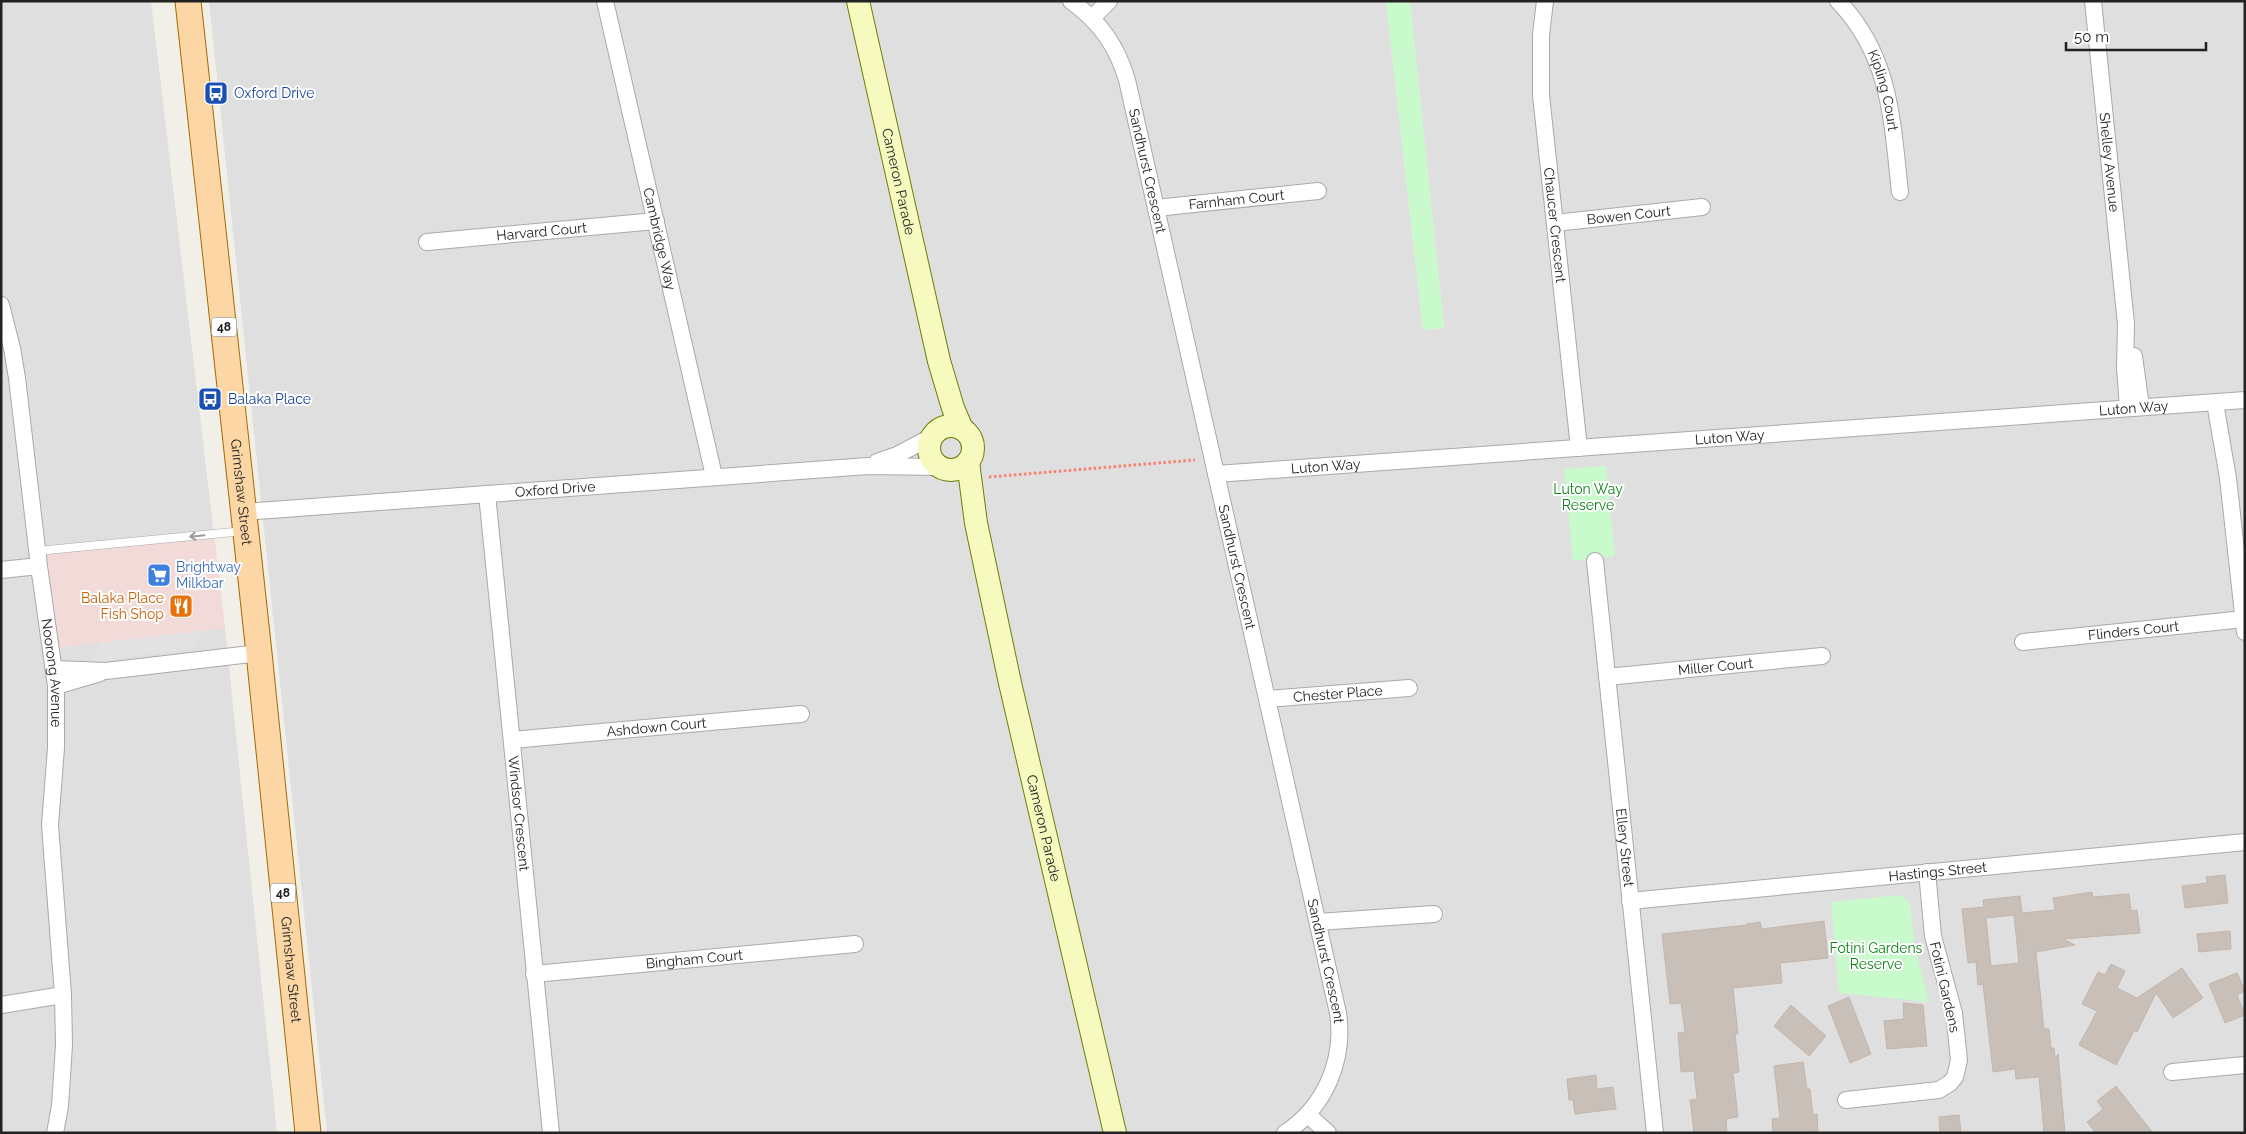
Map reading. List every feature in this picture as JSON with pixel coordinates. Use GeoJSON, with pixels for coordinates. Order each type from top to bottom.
{"type":"FeatureCollection","features":[{"type":"Feature","properties":{"kind":"main road","name":"Grimshaw Street"},"geometry":{"type":"LineString","coordinates":[[188,1],[260,654],[308,1133]]}},
{"type":"Feature","properties":{"kind":"street","name":"Cambridge Way"},"geometry":{"type":"LineString","coordinates":[[605,1],[714,476]]}},
{"type":"Feature","properties":{"kind":"street","name":"Cameron Parade"},"geometry":{"type":"LineString","coordinates":[[858,1],[939,361],[953,408],[962,429]]}},
{"type":"Feature","properties":{"kind":"street","name":"Sandhurst Crescent"},"geometry":{"type":"LineString","coordinates":[[1071,1],[1092,18],[1104,31],[1122,62],[1341,1030],[1340,1045],[1330,1080],[1308,1115],[1285,1133]]}},
{"type":"Feature","properties":{"kind":"street"},"geometry":{"type":"LineString","coordinates":[[1092,18],[1109,1]]}},
{"type":"Feature","properties":{"kind":"street","name":"Chaucer Crescent"},"geometry":{"type":"LineString","coordinates":[[1544,1],[1541,36],[1541,95],[1579,448]]}},
{"type":"Feature","properties":{"kind":"street","name":"Kipling Court"},"geometry":{"type":"LineString","coordinates":[[1838,1],[1862,32],[1881,71],[1892,116],[1900,192]]}},
{"type":"Feature","properties":{"kind":"street","name":"Shelley Avenue"},"geometry":{"type":"LineString","coordinates":[[2094,1],[2126,324],[2125,368],[2134,407]]}},
{"type":"Feature","properties":{"kind":"street","name":"Farnham Court"},"geometry":{"type":"LineString","coordinates":[[1156,208],[1318,191]]}},
{"type":"Feature","properties":{"kind":"street","name":"Bowen Court"},"geometry":{"type":"LineString","coordinates":[[1555,222],[1702,207]]}},
{"type":"Feature","properties":{"kind":"street","name":"Harvard Court"},"geometry":{"type":"LineString","coordinates":[[427,242],[656,221]]}},
{"type":"Feature","properties":{"kind":"street","name":"Noorong Avenue"},"geometry":{"type":"LineString","coordinates":[[2,311],[12,348],[17,378],[38,559],[55,669],[56,748],[50,826],[63,996],[64,1045],[60,1106],[55,1133]]}},
{"type":"Feature","properties":{"kind":"street","name":"Cameron Parade"},"geometry":{"type":"LineString","coordinates":[[936,433],[941,402],[939,361]]}},
{"type":"Feature","properties":{"kind":"street","name":"Luton Way"},"geometry":{"type":"LineString","coordinates":[[1216,474],[2245,400]]}},
{"type":"Feature","properties":{"kind":"street"},"geometry":{"type":"LineString","coordinates":[[2221,402],[2244,625]]}},
{"type":"Feature","properties":{"kind":"street"},"geometry":{"type":"LineString","coordinates":[[950,426],[962,429],[971,438],[973,451],[957,469],[931,457],[930,443],[936,433],[950,426]]}},
{"type":"Feature","properties":{"kind":"street","name":"Oxford Drive"},"geometry":{"type":"LineString","coordinates":[[868,466],[897,455],[936,433]]}},
{"type":"Feature","properties":{"kind":"street","name":"Oxford Drive"},"geometry":{"type":"LineString","coordinates":[[245,521],[487,494],[714,476],[868,466],[957,469]]}},
{"type":"Feature","properties":{"kind":"street","name":"Cameron Parade"},"geometry":{"type":"LineString","coordinates":[[957,469],[976,523],[1010,683],[1115,1133]]}},
{"type":"Feature","properties":{"kind":"street","name":"Windsor Crescent"},"geometry":{"type":"LineString","coordinates":[[487,494],[551,1133]]}},
{"type":"Feature","properties":{"kind":"street"},"geometry":{"type":"LineString","coordinates":[[1,570],[38,559]]}},
{"type":"Feature","properties":{"kind":"street","name":"Ellery Street"},"geometry":{"type":"LineString","coordinates":[[1595,561],[1655,1133]]}},
{"type":"Feature","properties":{"kind":"street","name":"Flinders Court"},"geometry":{"type":"LineString","coordinates":[[2023,642],[2244,625]]}},
{"type":"Feature","properties":{"kind":"street"},"geometry":{"type":"LineString","coordinates":[[55,669],[106,671],[260,654]]}},
{"type":"Feature","properties":{"kind":"street","name":"Miller Court"},"geometry":{"type":"LineString","coordinates":[[1607,677],[1822,656]]}},
{"type":"Feature","properties":{"kind":"street"},"geometry":{"type":"LineString","coordinates":[[56,686],[106,671]]}},
{"type":"Feature","properties":{"kind":"street","name":"Chester Place"},"geometry":{"type":"LineString","coordinates":[[1267,698],[1409,688]]}},
{"type":"Feature","properties":{"kind":"street","name":"Ashdown Court"},"geometry":{"type":"LineString","coordinates":[[512,740],[801,714]]}},
{"type":"Feature","properties":{"kind":"street","name":"Hastings Street"},"geometry":{"type":"LineString","coordinates":[[1630,901],[2245,842]]}},
{"type":"Feature","properties":{"kind":"street","name":"Fotini Gardens"},"geometry":{"type":"LineString","coordinates":[[1846,1100],[1939,1090],[1950,1083],[1958,1068],[1954,1013],[1933,936],[1927,872]]}},
{"type":"Feature","properties":{"kind":"street"},"geometry":{"type":"LineString","coordinates":[[1318,922],[1434,914]]}},
{"type":"Feature","properties":{"kind":"street","name":"Bingham Court"},"geometry":{"type":"LineString","coordinates":[[534,974],[854,944]]}},
{"type":"Feature","properties":{"kind":"street"},"geometry":{"type":"LineString","coordinates":[[1,1005],[63,996]]}},
{"type":"Feature","properties":{"kind":"street","name":"Noorong Avenue"},"geometry":{"type":"LineString","coordinates":[[64,1045],[70,1099],[66,1133]]}},
{"type":"Feature","properties":{"kind":"street"},"geometry":{"type":"LineString","coordinates":[[2172,1072],[2245,1065]]}},
{"type":"Feature","properties":{"kind":"street"},"geometry":{"type":"LineString","coordinates":[[1308,1115],[1328,1133]]}},
{"type":"Feature","properties":{"kind":"lane"},"geometry":{"type":"LineString","coordinates":[[38,559],[245,521]]}},
{"type":"Feature","properties":{"kind":"path"},"geometry":{"type":"LineString","coordinates":[[957,469],[1195,460]]}},
{"type":"Feature","properties":{"kind":"shaded area"},"geometry":{"type":"Polygon","coordinates":[[[1,1],[151,1],[225,628],[277,1133],[1,1133],[1,1]]]}},
{"type":"Feature","properties":{"kind":"shaded area"},"geometry":{"type":"Polygon","coordinates":[[[209,1],[1386,1],[1423,330],[1444,328],[1410,1],[2245,1],[2245,1133],[327,1133],[209,1]]]}},
{"type":"Feature","properties":{"kind":"shaded area"},"geometry":{"type":"Polygon","coordinates":[[[214,534],[225,628],[57,648],[46,553],[214,534]]]}},
{"type":"Feature","properties":{"kind":"shaded area"},"geometry":{"type":"Polygon","coordinates":[[[201,632],[193,649],[93,661],[100,643],[201,632]]]}},
{"type":"Feature","properties":{"kind":"green space"},"geometry":{"type":"Polygon","coordinates":[[[1386,1],[1410,1],[1444,328],[1423,330],[1386,1]]]}},
{"type":"Feature","properties":{"kind":"green space","name":"Luton Way Reserve"},"geometry":{"type":"Polygon","coordinates":[[[1606,466],[1615,556],[1573,561],[1564,469],[1606,466]]]}},
{"type":"Feature","properties":{"kind":"green space","name":"Fotini Gardens Reserve"},"geometry":{"type":"Polygon","coordinates":[[[1900,895],[1910,903],[1915,948],[1929,1002],[1839,993],[1831,902],[1900,895]]]}},
{"type":"Feature","properties":{"kind":"building"},"geometry":{"type":"Polygon","coordinates":[[[2225,875],[2228,903],[2185,908],[2182,886],[2207,883],[2206,877],[2225,875]]]}},
{"type":"Feature","properties":{"kind":"building"},"geometry":{"type":"Polygon","coordinates":[[[2092,892],[2093,897],[2129,894],[2131,911],[2137,910],[2140,933],[2063,939],[2075,945],[2036,952],[2044,1029],[2049,1029],[2051,1048],[2054,1048],[2055,1059],[2058,1054],[2065,1133],[2044,1133],[2039,1077],[2016,1079],[2015,1069],[1993,1072],[1983,984],[1978,985],[1976,962],[1968,963],[1962,909],[1984,907],[1983,900],[2020,896],[2022,913],[2055,910],[2053,898],[2092,892]],[[2014,915],[1986,918],[1991,966],[2019,963],[2014,915]]]}},
{"type":"Feature","properties":{"kind":"building"},"geometry":{"type":"Polygon","coordinates":[[[1824,921],[1828,958],[1780,963],[1782,983],[1733,988],[1738,1034],[1735,1034],[1739,1072],[1733,1073],[1738,1117],[1726,1119],[1727,1133],[1694,1133],[1690,1100],[1697,1099],[1694,1071],[1681,1072],[1678,1033],[1685,1032],[1681,1003],[1670,1004],[1662,934],[1760,922],[1762,929],[1824,921]]]}},
{"type":"Feature","properties":{"kind":"building"},"geometry":{"type":"Polygon","coordinates":[[[2230,931],[2231,949],[2199,952],[2197,934],[2230,931]]]}},
{"type":"Feature","properties":{"kind":"building"},"geometry":{"type":"Polygon","coordinates":[[[2111,964],[2125,971],[2117,988],[2137,998],[2182,968],[2203,998],[2173,1018],[2156,993],[2137,1032],[2134,1031],[2116,1065],[2079,1045],[2097,1011],[2082,1004],[2098,972],[2105,975],[2111,964]]]}},
{"type":"Feature","properties":{"kind":"building"},"geometry":{"type":"Polygon","coordinates":[[[2237,973],[2245,991],[2237,995],[2245,1015],[2225,1023],[2209,984],[2237,973]]]}},
{"type":"Feature","properties":{"kind":"building"},"geometry":{"type":"Polygon","coordinates":[[[1849,997],[1871,1054],[1850,1063],[1828,1006],[1849,997]]]}},
{"type":"Feature","properties":{"kind":"building"},"geometry":{"type":"Polygon","coordinates":[[[1903,1003],[1923,1005],[1927,1046],[1887,1049],[1884,1021],[1904,1019],[1903,1003]]]}},
{"type":"Feature","properties":{"kind":"building"},"geometry":{"type":"Polygon","coordinates":[[[1791,1005],[1826,1036],[1809,1056],[1774,1026],[1791,1005]]]}},
{"type":"Feature","properties":{"kind":"building"},"geometry":{"type":"Polygon","coordinates":[[[1803,1062],[1807,1089],[1810,1089],[1813,1115],[1817,1114],[1818,1131],[1773,1133],[1772,1119],[1780,1118],[1774,1066],[1803,1062]]]}},
{"type":"Feature","properties":{"kind":"building"},"geometry":{"type":"Polygon","coordinates":[[[1596,1075],[1597,1089],[1613,1087],[1616,1109],[1575,1114],[1573,1100],[1569,1100],[1567,1079],[1596,1075]]]}},
{"type":"Feature","properties":{"kind":"building"},"geometry":{"type":"Polygon","coordinates":[[[2116,1086],[2153,1133],[2096,1133],[2087,1122],[2103,1109],[2097,1101],[2116,1086]]]}},
{"type":"Feature","properties":{"kind":"building"},"geometry":{"type":"Polygon","coordinates":[[[1959,1115],[1961,1133],[1940,1133],[1939,1117],[1959,1115]]]}},
{"type":"Feature","properties":{"kind":"place","name":"Oxford Drive"},"geometry":{"type":"Point","coordinates":[216,93]}},
{"type":"Feature","properties":{"kind":"place","name":"Balaka Place"},"geometry":{"type":"Point","coordinates":[210,399]}},
{"type":"Feature","properties":{"kind":"place","name":"Brightway Milkbar"},"geometry":{"type":"Point","coordinates":[159,575]}},
{"type":"Feature","properties":{"kind":"place","name":"Balaka Place Fish Shop"},"geometry":{"type":"Point","coordinates":[181,606]}}]}
